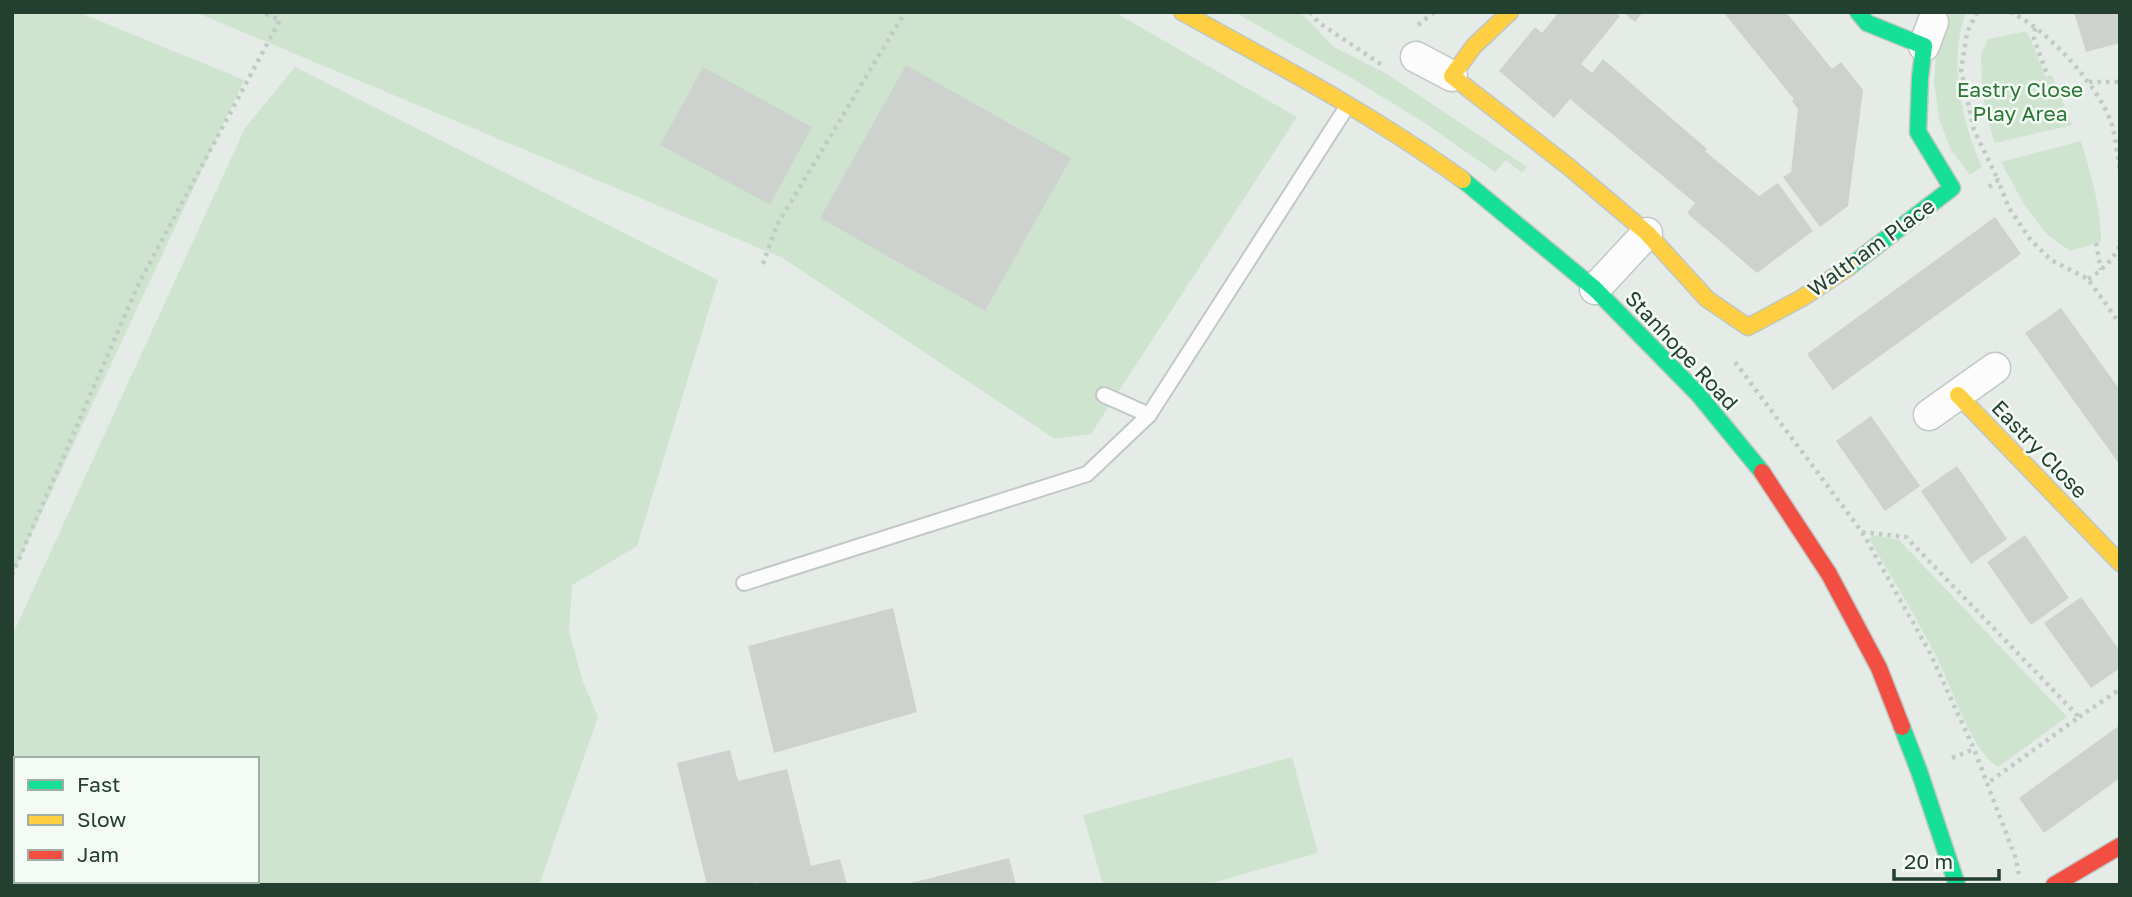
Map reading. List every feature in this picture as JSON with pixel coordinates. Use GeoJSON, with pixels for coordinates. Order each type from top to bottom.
{"type":"FeatureCollection","features":[{"type":"Feature","properties":{"kind":"street","name":"Stanhope Road"},"geometry":{"type":"LineString","coordinates":[[1182,12],[1349,104],[1417,146],[1476,190],[1595,289],[1698,394],[1767,478],[1829,574],[1879,668],[1919,771],[1957,885]]}},
{"type":"Feature","properties":{"kind":"street"},"geometry":{"type":"LineString","coordinates":[[1416,57],[1452,76],[1475,46],[1510,12]]}},
{"type":"Feature","properties":{"kind":"street","name":"Waltham Place"},"geometry":{"type":"LineString","coordinates":[[1452,76],[1569,167],[1647,233],[1707,299],[1748,327],[1776,314],[1887,242],[1952,188],[1918,132],[1920,78],[1929,34],[1867,23],[1858,12]]}},
{"type":"Feature","properties":{"kind":"street"},"geometry":{"type":"LineString","coordinates":[[1595,289],[1647,233]]}},
{"type":"Feature","properties":{"kind":"street"},"geometry":{"type":"LineString","coordinates":[[1929,415],[1995,368]]}},
{"type":"Feature","properties":{"kind":"street","name":"Eastry Close"},"geometry":{"type":"LineString","coordinates":[[1958,395],[2120,563]]}},
{"type":"Feature","properties":{"kind":"street"},"geometry":{"type":"LineString","coordinates":[[2054,885],[2120,846]]}},
{"type":"Feature","properties":{"kind":"lane"},"geometry":{"type":"LineString","coordinates":[[744,583],[1087,474],[1149,415],[1349,104]]}},
{"type":"Feature","properties":{"kind":"lane"},"geometry":{"type":"LineString","coordinates":[[1104,396],[1149,415]]}},
{"type":"Feature","properties":{"kind":"path"},"geometry":{"type":"LineString","coordinates":[[12,575],[139,283],[280,20],[261,12]]}},
{"type":"Feature","properties":{"kind":"path"},"geometry":{"type":"LineString","coordinates":[[763,264],[777,225],[905,12]]}},
{"type":"Feature","properties":{"kind":"path"},"geometry":{"type":"LineString","coordinates":[[1977,12],[1968,33],[1961,70],[1974,130],[2010,208],[2030,239],[2051,260],[2088,279],[2120,324]]}},
{"type":"Feature","properties":{"kind":"path"},"geometry":{"type":"LineString","coordinates":[[2010,12],[2053,41],[2088,82],[2110,121],[2120,170]]}},
{"type":"Feature","properties":{"kind":"path"},"geometry":{"type":"LineString","coordinates":[[2035,27],[2034,39],[2049,77]]}},
{"type":"Feature","properties":{"kind":"path"},"geometry":{"type":"LineString","coordinates":[[2088,82],[2119,82]]}},
{"type":"Feature","properties":{"kind":"path"},"geometry":{"type":"LineString","coordinates":[[1982,194],[1998,180]]}},
{"type":"Feature","properties":{"kind":"path"},"geometry":{"type":"LineString","coordinates":[[2096,243],[2101,271]]}},
{"type":"Feature","properties":{"kind":"path"},"geometry":{"type":"LineString","coordinates":[[2088,279],[2112,260],[2120,246]]}},
{"type":"Feature","properties":{"kind":"path"},"geometry":{"type":"LineString","coordinates":[[1745,373],[1862,532],[1930,653],[1975,749],[2016,859],[2022,885]]}},
{"type":"Feature","properties":{"kind":"path"},"geometry":{"type":"LineString","coordinates":[[1862,532],[1906,537],[2079,717]]}},
{"type":"Feature","properties":{"kind":"path"},"geometry":{"type":"LineString","coordinates":[[1988,783],[2120,689]]}},
{"type":"Feature","properties":{"kind":"green space"},"geometry":{"type":"Polygon","coordinates":[[[12,12],[78,12],[244,80],[12,576],[12,12]]]}},
{"type":"Feature","properties":{"kind":"green space"},"geometry":{"type":"Polygon","coordinates":[[[195,12],[1114,12],[1297,117],[1091,434],[1055,439],[781,257],[195,12]]]}},
{"type":"Feature","properties":{"kind":"green space"},"geometry":{"type":"Polygon","coordinates":[[[1234,12],[1300,12],[1334,47],[1387,74],[1527,167],[1522,173],[1506,160],[1495,172],[1426,124],[1355,80],[1234,12]]]}},
{"type":"Feature","properties":{"kind":"green space"},"geometry":{"type":"Polygon","coordinates":[[[1949,12],[1966,12],[1958,51],[1959,90],[1968,130],[1982,167],[1970,175],[1951,150],[1939,119],[1934,81],[1936,52],[1949,12]]]}},
{"type":"Feature","properties":{"kind":"green space","name":"Eastry Close Play Area"},"geometry":{"type":"Polygon","coordinates":[[[2028,33],[2046,78],[2052,75],[2072,125],[1995,143],[1986,116],[1981,54],[1988,39],[2028,33]]]}},
{"type":"Feature","properties":{"kind":"green space"},"geometry":{"type":"Polygon","coordinates":[[[295,67],[718,280],[637,546],[572,585],[569,632],[583,682],[598,717],[539,885],[20,883],[259,883],[259,757],[14,757],[12,879],[12,636],[245,128],[295,67]]]}},
{"type":"Feature","properties":{"kind":"green space","name":"Eastry Close Play Area"},"geometry":{"type":"Polygon","coordinates":[[[2081,141],[2092,178],[2101,242],[2070,251],[2047,234],[2025,206],[2001,162],[2081,141]]]}},
{"type":"Feature","properties":{"kind":"green space"},"geometry":{"type":"Polygon","coordinates":[[[1872,535],[1899,540],[2067,717],[1998,767],[1988,758],[1970,732],[1928,641],[1869,539],[1872,535]]]}},
{"type":"Feature","properties":{"kind":"green space"},"geometry":{"type":"Polygon","coordinates":[[[1292,757],[1318,853],[1205,885],[1103,885],[1083,815],[1292,757]]]}},
{"type":"Feature","properties":{"kind":"building"},"geometry":{"type":"Polygon","coordinates":[[[1559,12],[1615,12],[1620,16],[1581,64],[1592,73],[1603,59],[1759,196],[1778,183],[1813,231],[1757,273],[1687,213],[1695,203],[1570,99],[1554,118],[1499,71],[1535,27],[1542,33],[1559,12]]]}},
{"type":"Feature","properties":{"kind":"building"},"geometry":{"type":"Polygon","coordinates":[[[1623,12],[1643,12],[1635,22],[1623,12]]]}},
{"type":"Feature","properties":{"kind":"building"},"geometry":{"type":"Polygon","coordinates":[[[1723,12],[1786,12],[1832,69],[1841,62],[1863,90],[1848,206],[1820,227],[1783,177],[1791,172],[1798,109],[1792,101],[1794,99],[1723,12]]]}},
{"type":"Feature","properties":{"kind":"building"},"geometry":{"type":"Polygon","coordinates":[[[2074,12],[2120,12],[2120,43],[2086,52],[2074,12]]]}},
{"type":"Feature","properties":{"kind":"building"},"geometry":{"type":"Polygon","coordinates":[[[906,65],[1071,158],[985,311],[820,218],[906,65]]]}},
{"type":"Feature","properties":{"kind":"building"},"geometry":{"type":"Polygon","coordinates":[[[703,67],[812,127],[770,205],[660,145],[703,67]]]}},
{"type":"Feature","properties":{"kind":"building"},"geometry":{"type":"Polygon","coordinates":[[[1995,217],[2021,254],[1833,390],[1807,354],[1995,217]]]}},
{"type":"Feature","properties":{"kind":"building"},"geometry":{"type":"Polygon","coordinates":[[[2061,308],[2120,390],[2120,465],[2025,333],[2061,308]]]}},
{"type":"Feature","properties":{"kind":"building"},"geometry":{"type":"Polygon","coordinates":[[[1871,416],[1920,486],[1885,511],[1836,441],[1871,416]]]}},
{"type":"Feature","properties":{"kind":"building"},"geometry":{"type":"Polygon","coordinates":[[[1957,466],[2007,539],[1971,564],[1921,491],[1957,466]]]}},
{"type":"Feature","properties":{"kind":"building"},"geometry":{"type":"Polygon","coordinates":[[[2025,535],[2069,598],[2031,625],[1987,562],[2025,535]]]}},
{"type":"Feature","properties":{"kind":"building"},"geometry":{"type":"Polygon","coordinates":[[[2081,597],[2120,651],[2120,668],[2091,688],[2044,623],[2081,597]]]}},
{"type":"Feature","properties":{"kind":"building"},"geometry":{"type":"Polygon","coordinates":[[[893,608],[917,712],[774,753],[748,646],[893,608]]]}},
{"type":"Feature","properties":{"kind":"building"},"geometry":{"type":"Polygon","coordinates":[[[2120,725],[2120,778],[2044,833],[2019,798],[2120,725]]]}},
{"type":"Feature","properties":{"kind":"building"},"geometry":{"type":"Polygon","coordinates":[[[730,750],[738,781],[787,769],[811,866],[840,859],[847,885],[759,885],[758,882],[747,885],[707,885],[677,763],[730,750]]]}},
{"type":"Feature","properties":{"kind":"building"},"geometry":{"type":"Polygon","coordinates":[[[1009,858],[1016,885],[907,885],[907,884],[1009,858]]]}},
{"type":"Feature","properties":{"kind":"traffic: fast"},"geometry":{"type":"LineString","coordinates":[[1849,267],[1952,188],[1918,132],[1924,46],[1867,23],[1858,12]]}},
{"type":"Feature","properties":{"kind":"traffic: fast"},"geometry":{"type":"LineString","coordinates":[[1463,180],[1595,289],[1698,394],[1762,472]]}},
{"type":"Feature","properties":{"kind":"traffic: fast"},"geometry":{"type":"LineString","coordinates":[[1902,727],[1957,885]]}},
{"type":"Feature","properties":{"kind":"traffic: slow"},"geometry":{"type":"LineString","coordinates":[[1182,12],[1360,112],[1463,180]]}},
{"type":"Feature","properties":{"kind":"traffic: slow"},"geometry":{"type":"LineString","coordinates":[[1510,12],[1474,46],[1452,76],[1569,167],[1647,233],[1707,299],[1748,327],[1802,298],[1849,267]]}},
{"type":"Feature","properties":{"kind":"traffic: slow"},"geometry":{"type":"LineString","coordinates":[[1958,395],[2120,563]]}},
{"type":"Feature","properties":{"kind":"traffic: jam"},"geometry":{"type":"LineString","coordinates":[[1762,472],[1829,574],[1879,668],[1902,727]]}},
{"type":"Feature","properties":{"kind":"traffic: jam"},"geometry":{"type":"LineString","coordinates":[[2054,885],[2120,846]]}}]}
